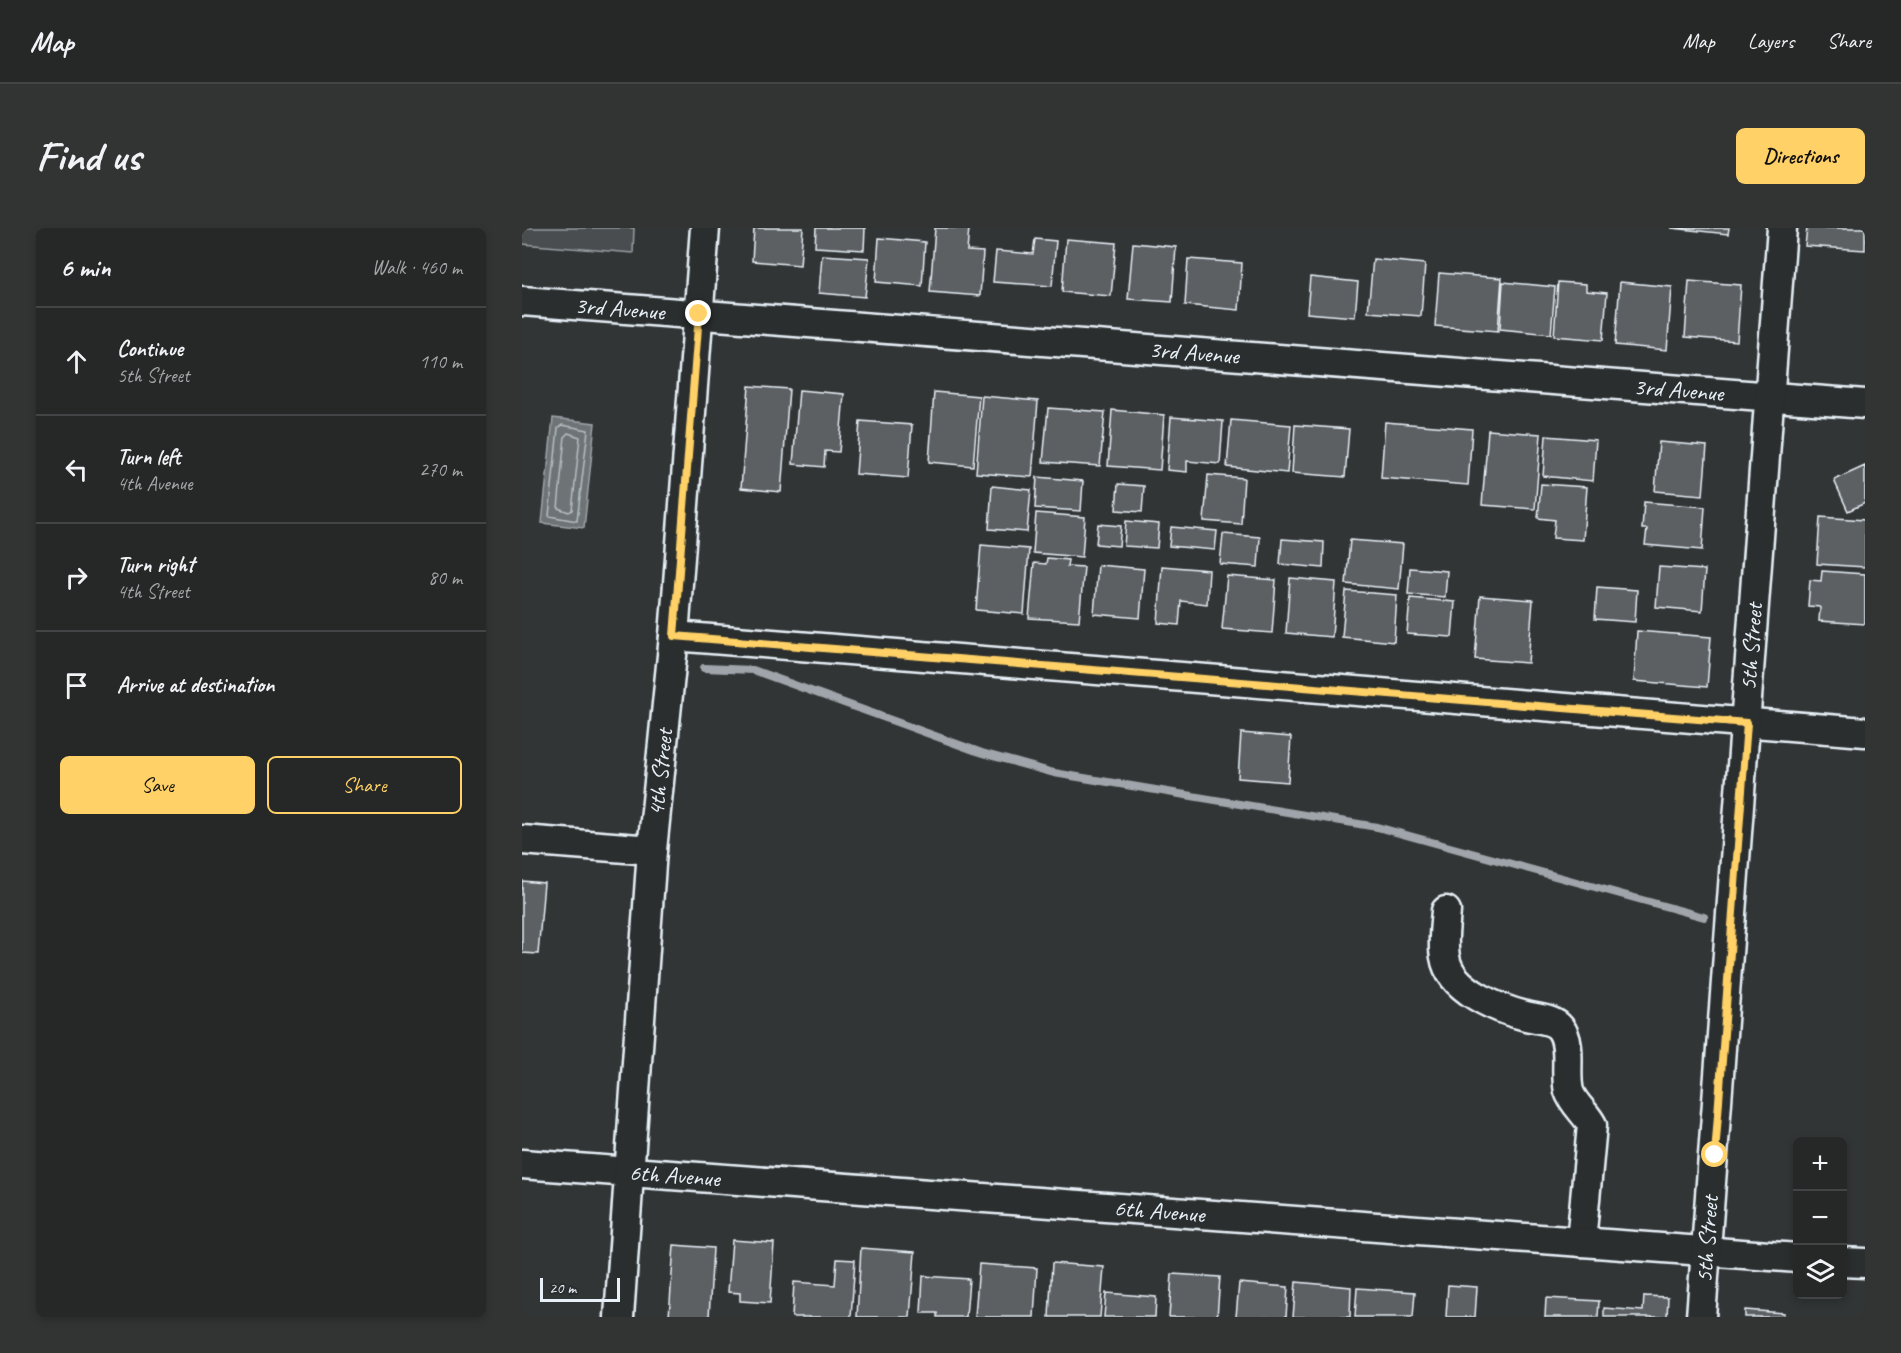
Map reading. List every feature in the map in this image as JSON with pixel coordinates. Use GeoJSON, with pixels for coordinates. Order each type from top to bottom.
{"type":"FeatureCollection","features":[{"type":"Feature","properties":{"kind":"street","name":"4th Street"},"geometry":{"type":"LineString","coordinates":[[619,1317],[652,850],[674,636],[705,228]]}},
{"type":"Feature","properties":{"kind":"street","name":"5th Street"},"geometry":{"type":"LineString","coordinates":[[1701,1317],[1747,723],[1782,228]]}},
{"type":"Feature","properties":{"kind":"street","name":"3rd Avenue"},"geometry":{"type":"LineString","coordinates":[[522,301],[1865,404]]}},
{"type":"Feature","properties":{"kind":"street"},"geometry":{"type":"LineString","coordinates":[[674,636],[1865,732]]}},
{"type":"Feature","properties":{"kind":"street"},"geometry":{"type":"LineString","coordinates":[[522,840],[652,850]]}},
{"type":"Feature","properties":{"kind":"street"},"geometry":{"type":"LineString","coordinates":[[1446,911],[1445,958],[1452,971],[1468,989],[1485,1002],[1505,1011],[1554,1023],[1562,1029],[1570,1093],[1586,1112],[1592,1125],[1581,1242]]}},
{"type":"Feature","properties":{"kind":"street","name":"6th Avenue"},"geometry":{"type":"LineString","coordinates":[[522,1164],[1793,1258]]}},
{"type":"Feature","properties":{"kind":"street"},"geometry":{"type":"LineString","coordinates":[[1847,1262],[1865,1263]]}},
{"type":"Feature","properties":{"kind":"shaded area"},"geometry":{"type":"Polygon","coordinates":[[[522,228],[634,228],[633,253],[522,244],[522,228]]]}},
{"type":"Feature","properties":{"kind":"water"},"geometry":{"type":"Polygon","coordinates":[[[553,418],[595,423],[584,528],[542,523],[553,418]]]}},
{"type":"Feature","properties":{"kind":"building"},"geometry":{"type":"Polygon","coordinates":[[[754,228],[803,228],[800,265],[752,261],[754,228]]]}},
{"type":"Feature","properties":{"kind":"building"},"geometry":{"type":"Polygon","coordinates":[[[816,228],[865,228],[864,250],[815,247],[816,228]]]}},
{"type":"Feature","properties":{"kind":"building"},"geometry":{"type":"Polygon","coordinates":[[[935,228],[969,228],[967,251],[983,252],[980,296],[930,292],[935,228]]]}},
{"type":"Feature","properties":{"kind":"building"},"geometry":{"type":"Polygon","coordinates":[[[1671,228],[1729,228],[1728,234],[1671,228]]]}},
{"type":"Feature","properties":{"kind":"building"},"geometry":{"type":"Polygon","coordinates":[[[1807,228],[1865,228],[1865,250],[1805,246],[1807,228]]]}},
{"type":"Feature","properties":{"kind":"building"},"geometry":{"type":"Polygon","coordinates":[[[879,238],[925,242],[922,286],[876,282],[879,238]]]}},
{"type":"Feature","properties":{"kind":"building"},"geometry":{"type":"Polygon","coordinates":[[[1035,239],[1056,241],[1052,286],[993,282],[996,251],[1033,254],[1035,239]]]}},
{"type":"Feature","properties":{"kind":"building"},"geometry":{"type":"Polygon","coordinates":[[[1066,239],[1116,243],[1111,296],[1062,292],[1066,239]]]}},
{"type":"Feature","properties":{"kind":"building"},"geometry":{"type":"Polygon","coordinates":[[[1133,243],[1176,247],[1172,302],[1128,299],[1133,243]]]}},
{"type":"Feature","properties":{"kind":"building"},"geometry":{"type":"Polygon","coordinates":[[[822,255],[869,258],[865,297],[819,293],[822,255]]]}},
{"type":"Feature","properties":{"kind":"building"},"geometry":{"type":"Polygon","coordinates":[[[1188,259],[1242,263],[1239,310],[1185,305],[1188,259]]]}},
{"type":"Feature","properties":{"kind":"building"},"geometry":{"type":"Polygon","coordinates":[[[1373,259],[1425,264],[1421,316],[1368,312],[1373,259]]]}},
{"type":"Feature","properties":{"kind":"building"},"geometry":{"type":"Polygon","coordinates":[[[1439,273],[1502,278],[1498,331],[1435,326],[1439,273]]]}},
{"type":"Feature","properties":{"kind":"building"},"geometry":{"type":"Polygon","coordinates":[[[1310,277],[1358,282],[1355,317],[1307,313],[1310,277]]]}},
{"type":"Feature","properties":{"kind":"building"},"geometry":{"type":"Polygon","coordinates":[[[1689,281],[1741,285],[1737,341],[1685,337],[1689,281]]]}},
{"type":"Feature","properties":{"kind":"building"},"geometry":{"type":"Polygon","coordinates":[[[1503,282],[1555,287],[1551,334],[1500,329],[1503,282]]]}},
{"type":"Feature","properties":{"kind":"building"},"geometry":{"type":"Polygon","coordinates":[[[1558,282],[1586,284],[1586,291],[1607,293],[1603,340],[1554,336],[1558,282]]]}},
{"type":"Feature","properties":{"kind":"building"},"geometry":{"type":"Polygon","coordinates":[[[1620,282],[1672,287],[1667,350],[1615,345],[1620,282]]]}},
{"type":"Feature","properties":{"kind":"building"},"geometry":{"type":"Polygon","coordinates":[[[749,386],[789,389],[781,492],[741,488],[749,386]]]}},
{"type":"Feature","properties":{"kind":"building"},"geometry":{"type":"Polygon","coordinates":[[[799,390],[844,394],[839,452],[825,451],[824,467],[793,464],[799,390]]]}},
{"type":"Feature","properties":{"kind":"building"},"geometry":{"type":"Polygon","coordinates":[[[934,392],[979,396],[973,466],[929,462],[934,392]]]}},
{"type":"Feature","properties":{"kind":"building"},"geometry":{"type":"Polygon","coordinates":[[[982,396],[1038,401],[1032,477],[976,473],[982,396]]]}},
{"type":"Feature","properties":{"kind":"building"},"geometry":{"type":"Polygon","coordinates":[[[1048,408],[1105,412],[1100,466],[1043,462],[1048,408]]]}},
{"type":"Feature","properties":{"kind":"building"},"geometry":{"type":"Polygon","coordinates":[[[1112,410],[1164,415],[1160,470],[1108,466],[1112,410]]]}},
{"type":"Feature","properties":{"kind":"building"},"geometry":{"type":"Polygon","coordinates":[[[1171,417],[1223,421],[1220,464],[1187,461],[1187,472],[1167,470],[1171,417]]]}},
{"type":"Feature","properties":{"kind":"building"},"geometry":{"type":"Polygon","coordinates":[[[1231,420],[1291,425],[1287,473],[1227,467],[1231,420]]]}},
{"type":"Feature","properties":{"kind":"building"},"geometry":{"type":"Polygon","coordinates":[[[860,421],[912,425],[908,478],[856,474],[860,421]]]}},
{"type":"Feature","properties":{"kind":"building"},"geometry":{"type":"Polygon","coordinates":[[[1385,422],[1472,429],[1468,485],[1381,478],[1385,422]]]}},
{"type":"Feature","properties":{"kind":"building"},"geometry":{"type":"Polygon","coordinates":[[[1295,425],[1349,429],[1345,477],[1292,473],[1295,425]]]}},
{"type":"Feature","properties":{"kind":"building"},"geometry":{"type":"Polygon","coordinates":[[[1488,430],[1541,434],[1535,509],[1482,505],[1488,430]]]}},
{"type":"Feature","properties":{"kind":"building"},"geometry":{"type":"Polygon","coordinates":[[[1546,436],[1596,440],[1593,481],[1543,476],[1546,436]]]}},
{"type":"Feature","properties":{"kind":"building"},"geometry":{"type":"Polygon","coordinates":[[[1659,442],[1707,446],[1703,495],[1655,491],[1659,442]]]}},
{"type":"Feature","properties":{"kind":"building"},"geometry":{"type":"Polygon","coordinates":[[[1865,466],[1865,503],[1848,511],[1834,480],[1865,466]]]}},
{"type":"Feature","properties":{"kind":"building"},"geometry":{"type":"Polygon","coordinates":[[[1208,475],[1244,478],[1241,524],[1204,521],[1208,475]]]}},
{"type":"Feature","properties":{"kind":"building"},"geometry":{"type":"Polygon","coordinates":[[[1037,477],[1083,481],[1081,511],[1035,508],[1037,477]]]}},
{"type":"Feature","properties":{"kind":"building"},"geometry":{"type":"Polygon","coordinates":[[[1118,484],[1144,486],[1142,512],[1116,510],[1118,484]]]}},
{"type":"Feature","properties":{"kind":"building"},"geometry":{"type":"Polygon","coordinates":[[[1541,484],[1587,487],[1583,540],[1553,538],[1555,520],[1538,518],[1541,484]]]}},
{"type":"Feature","properties":{"kind":"building"},"geometry":{"type":"Polygon","coordinates":[[[992,486],[1031,490],[1027,532],[989,529],[992,486]]]}},
{"type":"Feature","properties":{"kind":"building"},"geometry":{"type":"Polygon","coordinates":[[[1644,502],[1705,507],[1702,550],[1645,545],[1647,529],[1642,529],[1644,502]]]}},
{"type":"Feature","properties":{"kind":"building"},"geometry":{"type":"Polygon","coordinates":[[[1036,513],[1085,517],[1082,557],[1033,553],[1036,513]]]}},
{"type":"Feature","properties":{"kind":"building"},"geometry":{"type":"Polygon","coordinates":[[[1820,517],[1865,520],[1865,567],[1817,564],[1820,517]]]}},
{"type":"Feature","properties":{"kind":"building"},"geometry":{"type":"Polygon","coordinates":[[[1126,521],[1159,524],[1157,548],[1124,546],[1126,521]]]}},
{"type":"Feature","properties":{"kind":"building"},"geometry":{"type":"Polygon","coordinates":[[[1098,524],[1121,526],[1119,546],[1096,544],[1098,524]]]}},
{"type":"Feature","properties":{"kind":"building"},"geometry":{"type":"Polygon","coordinates":[[[1171,527],[1217,531],[1215,550],[1169,546],[1171,527]]]}},
{"type":"Feature","properties":{"kind":"building"},"geometry":{"type":"Polygon","coordinates":[[[1223,534],[1260,537],[1258,567],[1220,564],[1223,534]]]}},
{"type":"Feature","properties":{"kind":"building"},"geometry":{"type":"Polygon","coordinates":[[[1282,539],[1324,542],[1323,568],[1280,564],[1282,539]]]}},
{"type":"Feature","properties":{"kind":"building"},"geometry":{"type":"Polygon","coordinates":[[[1350,540],[1403,544],[1399,589],[1346,584],[1350,540]]]}},
{"type":"Feature","properties":{"kind":"building"},"geometry":{"type":"Polygon","coordinates":[[[981,545],[1029,549],[1024,614],[976,610],[981,545]]]}},
{"type":"Feature","properties":{"kind":"building"},"geometry":{"type":"Polygon","coordinates":[[[1047,558],[1068,560],[1067,566],[1084,567],[1079,621],[1029,618],[1034,563],[1046,564],[1047,558]]]}},
{"type":"Feature","properties":{"kind":"building"},"geometry":{"type":"Polygon","coordinates":[[[1098,565],[1144,569],[1140,618],[1094,614],[1098,565]]]}},
{"type":"Feature","properties":{"kind":"building"},"geometry":{"type":"Polygon","coordinates":[[[1162,566],[1209,570],[1207,604],[1181,601],[1179,625],[1158,623],[1162,566]]]}},
{"type":"Feature","properties":{"kind":"building"},"geometry":{"type":"Polygon","coordinates":[[[1659,567],[1705,570],[1702,611],[1656,607],[1659,567]]]}},
{"type":"Feature","properties":{"kind":"building"},"geometry":{"type":"Polygon","coordinates":[[[1410,568],[1447,571],[1445,597],[1408,594],[1410,568]]]}},
{"type":"Feature","properties":{"kind":"building"},"geometry":{"type":"Polygon","coordinates":[[[1822,571],[1865,574],[1865,624],[1819,621],[1820,607],[1808,606],[1810,580],[1821,581],[1822,571]]]}},
{"type":"Feature","properties":{"kind":"building"},"geometry":{"type":"Polygon","coordinates":[[[1227,576],[1276,580],[1272,633],[1222,629],[1227,576]]]}},
{"type":"Feature","properties":{"kind":"building"},"geometry":{"type":"Polygon","coordinates":[[[1290,578],[1336,582],[1332,637],[1286,633],[1290,578]]]}},
{"type":"Feature","properties":{"kind":"building"},"geometry":{"type":"Polygon","coordinates":[[[1597,587],[1637,590],[1635,622],[1595,619],[1597,587]]]}},
{"type":"Feature","properties":{"kind":"building"},"geometry":{"type":"Polygon","coordinates":[[[1346,591],[1397,595],[1394,642],[1342,637],[1346,591]]]}},
{"type":"Feature","properties":{"kind":"building"},"geometry":{"type":"Polygon","coordinates":[[[1480,596],[1533,600],[1528,663],[1475,659],[1480,596]]]}},
{"type":"Feature","properties":{"kind":"building"},"geometry":{"type":"Polygon","coordinates":[[[1410,598],[1455,602],[1452,637],[1407,634],[1410,598]]]}},
{"type":"Feature","properties":{"kind":"building"},"geometry":{"type":"Polygon","coordinates":[[[1637,631],[1711,637],[1707,687],[1634,681],[1637,631]]]}},
{"type":"Feature","properties":{"kind":"building"},"geometry":{"type":"Polygon","coordinates":[[[1241,733],[1291,737],[1288,782],[1238,778],[1241,733]]]}},
{"type":"Feature","properties":{"kind":"building"},"geometry":{"type":"Polygon","coordinates":[[[522,881],[544,883],[538,954],[522,953],[522,881]]]}},
{"type":"Feature","properties":{"kind":"building"},"geometry":{"type":"Polygon","coordinates":[[[732,1240],[774,1243],[770,1303],[740,1301],[740,1293],[728,1292],[732,1240]]]}},
{"type":"Feature","properties":{"kind":"building"},"geometry":{"type":"Polygon","coordinates":[[[674,1245],[713,1248],[709,1317],[669,1317],[674,1245]]]}},
{"type":"Feature","properties":{"kind":"building"},"geometry":{"type":"Polygon","coordinates":[[[861,1248],[915,1252],[910,1317],[857,1317],[861,1248]]]}},
{"type":"Feature","properties":{"kind":"building"},"geometry":{"type":"Polygon","coordinates":[[[837,1259],[855,1260],[851,1317],[792,1317],[794,1282],[835,1285],[837,1259]]]}},
{"type":"Feature","properties":{"kind":"building"},"geometry":{"type":"Polygon","coordinates":[[[1052,1263],[1104,1267],[1100,1317],[1049,1317],[1052,1263]]]}},
{"type":"Feature","properties":{"kind":"building"},"geometry":{"type":"Polygon","coordinates":[[[979,1264],[1037,1268],[1034,1317],[975,1317],[979,1264]]]}},
{"type":"Feature","properties":{"kind":"building"},"geometry":{"type":"Polygon","coordinates":[[[1172,1274],[1220,1277],[1217,1317],[1169,1317],[1172,1274]]]}},
{"type":"Feature","properties":{"kind":"building"},"geometry":{"type":"Polygon","coordinates":[[[923,1276],[969,1279],[966,1317],[937,1317],[937,1313],[921,1313],[923,1276]]]}},
{"type":"Feature","properties":{"kind":"building"},"geometry":{"type":"Polygon","coordinates":[[[1296,1282],[1351,1287],[1350,1317],[1293,1317],[1296,1282]]]}},
{"type":"Feature","properties":{"kind":"building"},"geometry":{"type":"Polygon","coordinates":[[[1239,1283],[1288,1287],[1286,1317],[1236,1317],[1239,1283]]]}},
{"type":"Feature","properties":{"kind":"building"},"geometry":{"type":"Polygon","coordinates":[[[1448,1285],[1477,1287],[1475,1317],[1446,1317],[1448,1285]]]}},
{"type":"Feature","properties":{"kind":"building"},"geometry":{"type":"Polygon","coordinates":[[[1357,1288],[1415,1292],[1413,1317],[1355,1317],[1357,1288]]]}},
{"type":"Feature","properties":{"kind":"building"},"geometry":{"type":"Polygon","coordinates":[[[1106,1293],[1156,1297],[1155,1317],[1104,1317],[1106,1293]]]}},
{"type":"Feature","properties":{"kind":"building"},"geometry":{"type":"Polygon","coordinates":[[[1644,1296],[1668,1297],[1667,1317],[1604,1317],[1604,1308],[1643,1311],[1644,1296]]]}},
{"type":"Feature","properties":{"kind":"building"},"geometry":{"type":"Polygon","coordinates":[[[1546,1298],[1599,1301],[1598,1317],[1545,1317],[1546,1298]]]}},
{"type":"Feature","properties":{"kind":"building"},"geometry":{"type":"Polygon","coordinates":[[[1745,1310],[1784,1313],[1783,1317],[1745,1317],[1745,1310]]]}},
{"type":"Feature","properties":{"kind":"waterway"},"geometry":{"type":"LineString","coordinates":[[704,668],[753,670],[982,753],[1054,773],[1377,827],[1704,917]]}},
{"type":"Feature","properties":{"kind":"route"},"geometry":{"type":"LineString","coordinates":[[699,314],[674,636],[1747,723],[1715,1155]]}}]}
